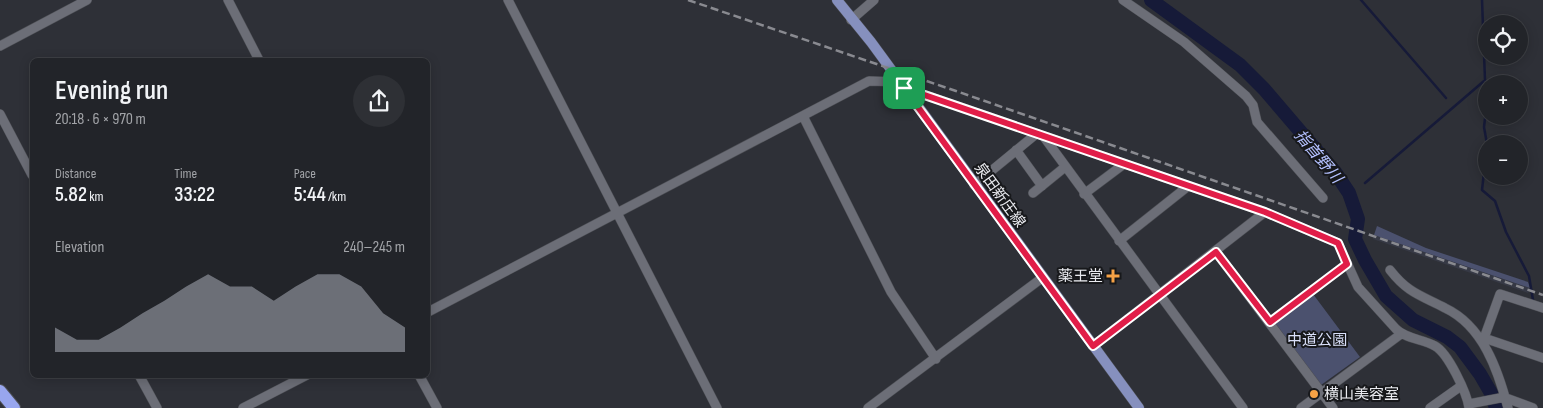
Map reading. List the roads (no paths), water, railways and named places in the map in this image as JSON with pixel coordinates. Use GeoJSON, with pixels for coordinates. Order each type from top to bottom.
{"type":"FeatureCollection","features":[{"type":"Feature","properties":{"kind":"highway"},"geometry":{"type":"LineString","coordinates":[[0,391],[14,408]]}},
{"type":"Feature","properties":{"kind":"main road","name":"泉田新庄線"},"geometry":{"type":"LineString","coordinates":[[837,0],[851,20],[871,42],[1139,408]]}},
{"type":"Feature","properties":{"kind":"street"},"geometry":{"type":"LineString","coordinates":[[0,46],[87,0]]}},
{"type":"Feature","properties":{"kind":"street"},"geometry":{"type":"LineString","coordinates":[[228,0],[257,58]]}},
{"type":"Feature","properties":{"kind":"street"},"geometry":{"type":"LineString","coordinates":[[508,0],[717,408]]}},
{"type":"Feature","properties":{"kind":"street"},"geometry":{"type":"LineString","coordinates":[[851,20],[874,0]]}},
{"type":"Feature","properties":{"kind":"street"},"geometry":{"type":"LineString","coordinates":[[1123,0],[1184,42],[1246,96],[1253,105],[1257,122],[1323,198]]}},
{"type":"Feature","properties":{"kind":"street"},"geometry":{"type":"LineString","coordinates":[[430,311],[869,81],[902,85],[1040,136],[1265,212],[1338,243],[1364,295],[1401,334],[1439,348],[1461,386],[1469,406],[1505,398],[1533,408]]}},
{"type":"Feature","properties":{"kind":"street"},"geometry":{"type":"LineString","coordinates":[[0,114],[30,171]]}},
{"type":"Feature","properties":{"kind":"street"},"geometry":{"type":"LineString","coordinates":[[803,116],[891,292],[936,359]]}},
{"type":"Feature","properties":{"kind":"street"},"geometry":{"type":"LineString","coordinates":[[974,185],[1016,150],[1040,136]]}},
{"type":"Feature","properties":{"kind":"street"},"geometry":{"type":"LineString","coordinates":[[1040,136],[1243,408]]}},
{"type":"Feature","properties":{"kind":"street"},"geometry":{"type":"LineString","coordinates":[[1016,150],[1042,186]]}},
{"type":"Feature","properties":{"kind":"street"},"geometry":{"type":"LineString","coordinates":[[1084,194],[1124,164]]}},
{"type":"Feature","properties":{"kind":"street"},"geometry":{"type":"LineString","coordinates":[[1033,193],[1065,167]]}},
{"type":"Feature","properties":{"kind":"street"},"geometry":{"type":"LineString","coordinates":[[1119,240],[1187,187]]}},
{"type":"Feature","properties":{"kind":"street"},"geometry":{"type":"LineString","coordinates":[[1093,346],[1265,212]]}},
{"type":"Feature","properties":{"kind":"street"},"geometry":{"type":"LineString","coordinates":[[1216,252],[1333,408]]}},
{"type":"Feature","properties":{"kind":"street"},"geometry":{"type":"LineString","coordinates":[[1270,322],[1347,264]]}},
{"type":"Feature","properties":{"kind":"street"},"geometry":{"type":"LineString","coordinates":[[1390,270],[1401,285],[1424,299],[1446,308],[1467,322],[1484,340],[1508,408]]}},
{"type":"Feature","properties":{"kind":"street"},"geometry":{"type":"LineString","coordinates":[[868,408],[1042,278]]}},
{"type":"Feature","properties":{"kind":"street"},"geometry":{"type":"LineString","coordinates":[[1484,340],[1500,294],[1543,308]]}},
{"type":"Feature","properties":{"kind":"street"},"geometry":{"type":"LineString","coordinates":[[1301,408],[1401,334]]}},
{"type":"Feature","properties":{"kind":"street"},"geometry":{"type":"LineString","coordinates":[[1484,340],[1543,358]]}},
{"type":"Feature","properties":{"kind":"street"},"geometry":{"type":"LineString","coordinates":[[141,378],[157,408]]}},
{"type":"Feature","properties":{"kind":"street"},"geometry":{"type":"LineString","coordinates":[[243,408],[301,378]]}},
{"type":"Feature","properties":{"kind":"street"},"geometry":{"type":"LineString","coordinates":[[421,378],[437,408]]}},
{"type":"Feature","properties":{"kind":"street"},"geometry":{"type":"LineString","coordinates":[[1430,408],[1461,386]]}},
{"type":"Feature","properties":{"kind":"waterway","name":"指首野川"},"geometry":{"type":"LineString","coordinates":[[1151,0],[1240,65],[1264,89],[1335,172],[1349,193],[1358,219],[1355,239],[1386,296],[1413,320],[1447,337],[1460,347],[1480,374],[1491,393],[1496,408]]}},
{"type":"Feature","properties":{"kind":"waterway"},"geometry":{"type":"LineString","coordinates":[[1361,0],[1446,98]]}},
{"type":"Feature","properties":{"kind":"waterway"},"geometry":{"type":"LineString","coordinates":[[1482,0],[1485,75]]}},
{"type":"Feature","properties":{"kind":"waterway"},"geometry":{"type":"LineString","coordinates":[[1365,183],[1478,86]]}},
{"type":"Feature","properties":{"kind":"waterway"},"geometry":{"type":"LineString","coordinates":[[1484,125],[1485,135]]}},
{"type":"Feature","properties":{"kind":"waterway"},"geometry":{"type":"LineString","coordinates":[[1483,185],[1482,190],[1495,201],[1506,232],[1529,276],[1533,300]]}},
{"type":"Feature","properties":{"kind":"railway"},"geometry":{"type":"LineString","coordinates":[[688,0],[1543,295]]}},
{"type":"Feature","properties":{"kind":"place","name":"薬王堂"},"geometry":{"type":"Point","coordinates":[1113,276]}},
{"type":"Feature","properties":{"kind":"place","name":"横山美容室"},"geometry":{"type":"Point","coordinates":[1314,394]}},
{"type":"Feature","properties":{"kind":"park label","name":"中道公園"},"geometry":{"type":"Point","coordinates":[1317,340]}}]}
